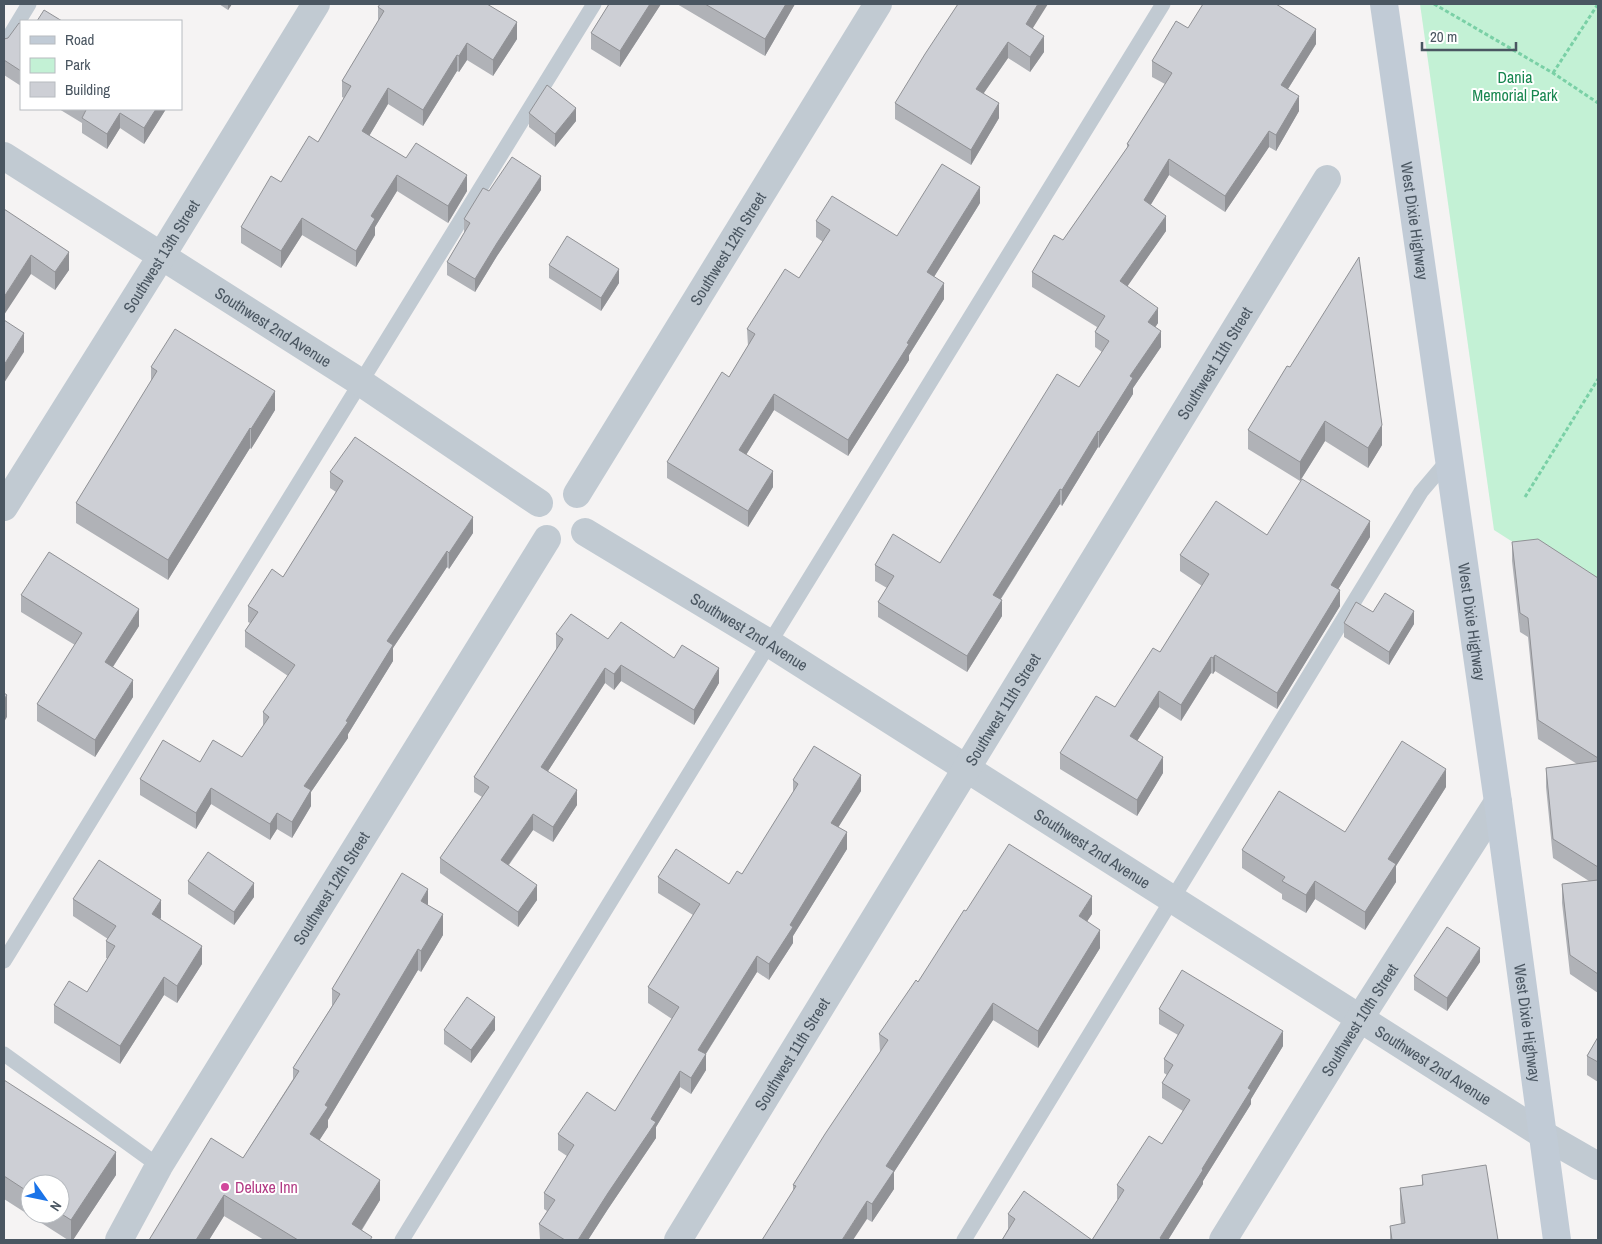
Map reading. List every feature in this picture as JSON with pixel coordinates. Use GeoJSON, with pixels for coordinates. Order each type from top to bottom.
{"type":"FeatureCollection","features":[{"type":"Feature","properties":{"kind":"main road","name":"West Dixie Highway"},"geometry":{"type":"LineString","coordinates":[[1384,4],[1498,802],[1557,1240]]}},
{"type":"Feature","properties":{"kind":"street","name":"Southwest 13th Street"},"geometry":{"type":"LineString","coordinates":[[4,507],[316,4]]}},
{"type":"Feature","properties":{"kind":"street","name":"Southwest 12th Street"},"geometry":{"type":"LineString","coordinates":[[577,494],[878,4]]}},
{"type":"Feature","properties":{"kind":"street","name":"Southwest 2nd Avenue"},"geometry":{"type":"LineString","coordinates":[[4,156],[360,382],[539,503]]}},
{"type":"Feature","properties":{"kind":"street","name":"Southwest 11th Street"},"geometry":{"type":"LineString","coordinates":[[678,1240],[1327,179]]}},
{"type":"Feature","properties":{"kind":"street"},"geometry":{"type":"LineString","coordinates":[[565,489],[577,494],[587,505],[589,514],[585,532],[578,539],[570,543],[561,544],[548,539],[539,532],[535,515],[539,503],[548,493],[565,489]]}},
{"type":"Feature","properties":{"kind":"street","name":"Southwest 2nd Avenue"},"geometry":{"type":"LineString","coordinates":[[585,532],[769,643],[1542,1134],[1598,1166]]}},
{"type":"Feature","properties":{"kind":"street","name":"Southwest 12th Street"},"geometry":{"type":"LineString","coordinates":[[119,1240],[159,1166],[548,539]]}},
{"type":"Feature","properties":{"kind":"street","name":"Southwest 10th Street"},"geometry":{"type":"LineString","coordinates":[[1223,1240],[1360,1018],[1498,802]]}},
{"type":"Feature","properties":{"kind":"lane"},"geometry":{"type":"LineString","coordinates":[[4,45],[29,4]]}},
{"type":"Feature","properties":{"kind":"lane"},"geometry":{"type":"LineString","coordinates":[[4,961],[594,4]]}},
{"type":"Feature","properties":{"kind":"lane"},"geometry":{"type":"LineString","coordinates":[[406,1239],[769,643],[1163,4]]}},
{"type":"Feature","properties":{"kind":"lane"},"geometry":{"type":"LineString","coordinates":[[964,1240],[1421,492],[1449,459]]}},
{"type":"Feature","properties":{"kind":"lane"},"geometry":{"type":"LineString","coordinates":[[4,1054],[159,1166]]}},
{"type":"Feature","properties":{"kind":"path"},"geometry":{"type":"LineString","coordinates":[[1434,4],[1553,73],[1598,103]]}},
{"type":"Feature","properties":{"kind":"path"},"geometry":{"type":"LineString","coordinates":[[1553,73],[1598,4]]}},
{"type":"Feature","properties":{"kind":"path"},"geometry":{"type":"LineString","coordinates":[[1525,497],[1598,379]]}},
{"type":"Feature","properties":{"kind":"green space","name":"Dania Memorial Park"},"geometry":{"type":"Polygon","coordinates":[[[1420,4],[1598,4],[1598,597],[1494,530],[1420,4]]]}},
{"type":"Feature","properties":{"kind":"building"},"geometry":{"type":"Polygon","coordinates":[[[380,4],[487,4],[517,22],[493,60],[467,43],[459,56],[457,55],[423,110],[388,88],[362,131],[406,158],[416,143],[467,175],[448,206],[397,175],[371,216],[375,219],[356,251],[302,218],[281,251],[241,227],[271,176],[281,182],[309,136],[318,142],[351,86],[342,81],[384,11],[378,7],[380,4]]]}},
{"type":"Feature","properties":{"kind":"building"},"geometry":{"type":"Polygon","coordinates":[[[609,4],[650,4],[620,51],[591,33],[609,4]]]}},
{"type":"Feature","properties":{"kind":"building"},"geometry":{"type":"Polygon","coordinates":[[[705,4],[786,4],[765,39],[705,4]]]}},
{"type":"Feature","properties":{"kind":"building"},"geometry":{"type":"Polygon","coordinates":[[[958,4],[1038,4],[1026,24],[1044,36],[1030,57],[1008,42],[976,89],[999,103],[971,150],[895,103],[958,4]]]}},
{"type":"Feature","properties":{"kind":"building"},"geometry":{"type":"Polygon","coordinates":[[[1203,4],[1276,4],[1316,29],[1281,85],[1299,96],[1276,135],[1269,131],[1225,196],[1169,159],[1144,200],[1166,216],[1120,281],[1158,308],[1148,322],[1161,331],[1130,376],[1133,378],[993,595],[1002,600],[967,656],[878,602],[894,576],[875,565],[893,534],[940,563],[1057,374],[1079,387],[1109,341],[1095,332],[1105,316],[1032,272],[1054,235],[1063,240],[1129,145],[1127,144],[1172,73],[1152,61],[1176,21],[1188,28],[1203,4]]]}},
{"type":"Feature","properties":{"kind":"building"},"geometry":{"type":"Polygon","coordinates":[[[44,10],[60,20],[38,20],[44,10]]]}},
{"type":"Feature","properties":{"kind":"building"},"geometry":{"type":"Polygon","coordinates":[[[20,24],[20,70],[4,60],[4,39],[8,38],[20,24]]]}},
{"type":"Feature","properties":{"kind":"building"},"geometry":{"type":"Polygon","coordinates":[[[547,85],[576,108],[555,134],[529,113],[547,85]]]}},
{"type":"Feature","properties":{"kind":"building"},"geometry":{"type":"Polygon","coordinates":[[[86,110],[155,110],[144,128],[120,113],[107,134],[82,118],[86,110]]]}},
{"type":"Feature","properties":{"kind":"building"},"geometry":{"type":"Polygon","coordinates":[[[512,157],[541,176],[475,279],[447,262],[470,223],[464,219],[483,188],[489,191],[512,157]]]}},
{"type":"Feature","properties":{"kind":"building"},"geometry":{"type":"Polygon","coordinates":[[[942,164],[980,187],[927,272],[944,283],[907,343],[909,344],[848,440],[774,394],[739,450],[773,471],[748,511],[667,462],[722,372],[729,377],[755,334],[747,329],[785,269],[799,278],[830,230],[816,221],[832,196],[897,236],[942,164]]]}},
{"type":"Feature","properties":{"kind":"building"},"geometry":{"type":"Polygon","coordinates":[[[4,209],[69,252],[55,272],[31,255],[4,297],[4,209]]]}},
{"type":"Feature","properties":{"kind":"building"},"geometry":{"type":"Polygon","coordinates":[[[567,236],[619,269],[601,298],[549,265],[567,236]]]}},
{"type":"Feature","properties":{"kind":"building"},"geometry":{"type":"Polygon","coordinates":[[[1359,257],[1382,425],[1368,448],[1325,421],[1300,462],[1248,430],[1287,366],[1290,367],[1359,257]]]}},
{"type":"Feature","properties":{"kind":"building"},"geometry":{"type":"Polygon","coordinates":[[[4,320],[24,333],[4,365],[4,320]]]}},
{"type":"Feature","properties":{"kind":"building"},"geometry":{"type":"Polygon","coordinates":[[[175,329],[275,391],[168,560],[76,503],[157,371],[151,367],[175,329]]]}},
{"type":"Feature","properties":{"kind":"building"},"geometry":{"type":"Polygon","coordinates":[[[355,437],[473,517],[449,553],[447,551],[387,641],[393,645],[346,721],[348,722],[304,786],[311,790],[292,822],[277,813],[270,824],[211,788],[196,813],[140,779],[163,740],[200,762],[213,740],[242,757],[269,717],[263,712],[295,665],[245,631],[258,612],[248,606],[272,569],[283,577],[343,481],[330,472],[355,437]]]}},
{"type":"Feature","properties":{"kind":"building"},"geometry":{"type":"Polygon","coordinates":[[[1302,479],[1370,521],[1331,585],[1340,590],[1277,693],[1215,655],[1213,658],[1211,657],[1181,705],[1159,691],[1130,736],[1163,757],[1137,800],[1060,753],[1096,696],[1115,707],[1153,648],[1160,652],[1209,574],[1180,555],[1216,501],[1267,535],[1302,479]]]}},
{"type":"Feature","properties":{"kind":"building"},"geometry":{"type":"Polygon","coordinates":[[[1538,539],[1598,578],[1598,758],[1538,720],[1528,618],[1520,613],[1512,542],[1538,539]]]}},
{"type":"Feature","properties":{"kind":"building"},"geometry":{"type":"Polygon","coordinates":[[[49,552],[139,609],[105,662],[133,680],[95,740],[37,704],[82,633],[21,595],[49,552]]]}},
{"type":"Feature","properties":{"kind":"building"},"geometry":{"type":"Polygon","coordinates":[[[1385,593],[1414,611],[1389,652],[1344,623],[1356,602],[1373,612],[1385,593]]]}},
{"type":"Feature","properties":{"kind":"building"},"geometry":{"type":"Polygon","coordinates":[[[571,614],[608,639],[621,622],[674,658],[682,645],[719,668],[694,710],[621,665],[614,674],[605,668],[541,767],[577,790],[553,827],[533,814],[501,860],[537,885],[518,912],[440,858],[489,787],[474,777],[563,639],[556,634],[571,614]]]}},
{"type":"Feature","properties":{"kind":"building"},"geometry":{"type":"Polygon","coordinates":[[[1402,741],[1446,769],[1388,859],[1396,864],[1365,912],[1315,881],[1306,895],[1282,881],[1285,877],[1242,850],[1279,791],[1345,832],[1402,741]]]}},
{"type":"Feature","properties":{"kind":"building"},"geometry":{"type":"Polygon","coordinates":[[[814,746],[861,775],[831,823],[847,832],[790,925],[793,927],[769,964],[757,956],[698,1050],[706,1054],[691,1078],[680,1071],[651,1119],[656,1122],[578,1240],[565,1240],[539,1224],[555,1200],[544,1193],[574,1145],[558,1134],[587,1092],[615,1111],[679,1007],[648,987],[700,904],[658,877],[676,849],[729,884],[737,871],[742,874],[798,784],[793,780],[814,746]]]}},
{"type":"Feature","properties":{"kind":"building"},"geometry":{"type":"Polygon","coordinates":[[[1598,761],[1598,867],[1553,839],[1546,768],[1598,761]]]}},
{"type":"Feature","properties":{"kind":"building"},"geometry":{"type":"Polygon","coordinates":[[[1009,844],[1092,896],[1079,916],[1100,930],[1038,1031],[993,1003],[886,1166],[894,1171],[872,1204],[867,1201],[842,1240],[762,1240],[796,1186],[793,1185],[825,1134],[888,1040],[879,1034],[916,980],[918,982],[1009,844]]]}},
{"type":"Feature","properties":{"kind":"building"},"geometry":{"type":"Polygon","coordinates":[[[208,852],[254,883],[234,912],[188,881],[208,852]]]}},
{"type":"Feature","properties":{"kind":"building"},"geometry":{"type":"Polygon","coordinates":[[[99,860],[161,900],[152,914],[202,946],[177,986],[164,977],[120,1046],[54,1005],[69,981],[87,992],[115,946],[106,941],[116,926],[73,899],[99,860]]]}},
{"type":"Feature","properties":{"kind":"building"},"geometry":{"type":"Polygon","coordinates":[[[402,873],[428,889],[421,901],[443,914],[421,951],[418,949],[325,1105],[328,1107],[310,1134],[380,1180],[352,1224],[372,1237],[370,1240],[298,1240],[224,1195],[196,1240],[149,1240],[211,1138],[243,1158],[299,1071],[293,1068],[340,994],[332,989],[402,873]]]}},
{"type":"Feature","properties":{"kind":"building"},"geometry":{"type":"Polygon","coordinates":[[[1598,880],[1598,974],[1570,955],[1562,884],[1598,880]]]}},
{"type":"Feature","properties":{"kind":"building"},"geometry":{"type":"Polygon","coordinates":[[[1447,927],[1480,948],[1447,998],[1414,976],[1447,927]]]}},
{"type":"Feature","properties":{"kind":"building"},"geometry":{"type":"Polygon","coordinates":[[[1182,970],[1283,1031],[1248,1088],[1251,1090],[1160,1238],[1163,1240],[1092,1240],[1124,1190],[1117,1185],[1149,1136],[1162,1144],[1190,1100],[1162,1083],[1173,1065],[1164,1059],[1184,1025],[1159,1009],[1182,970]]]}},
{"type":"Feature","properties":{"kind":"building"},"geometry":{"type":"Polygon","coordinates":[[[467,997],[495,1017],[471,1050],[444,1030],[467,997]]]}},
{"type":"Feature","properties":{"kind":"building"},"geometry":{"type":"Polygon","coordinates":[[[1598,1037],[1598,1062],[1587,1056],[1598,1037]]]}},
{"type":"Feature","properties":{"kind":"building"},"geometry":{"type":"Polygon","coordinates":[[[4,1080],[116,1152],[71,1220],[70,1174],[20,1174],[20,1186],[4,1176],[4,1080]]]}},
{"type":"Feature","properties":{"kind":"building"},"geometry":{"type":"Polygon","coordinates":[[[1486,1165],[1498,1240],[1392,1240],[1390,1226],[1405,1223],[1400,1188],[1423,1185],[1422,1175],[1486,1165]]]}},
{"type":"Feature","properties":{"kind":"building"},"geometry":{"type":"Polygon","coordinates":[[[1024,1191],[1092,1240],[1002,1240],[1015,1219],[1008,1214],[1024,1191]]]}},
{"type":"Feature","properties":{"kind":"place","name":"Deluxe Inn"},"geometry":{"type":"Point","coordinates":[225,1187]}}]}
